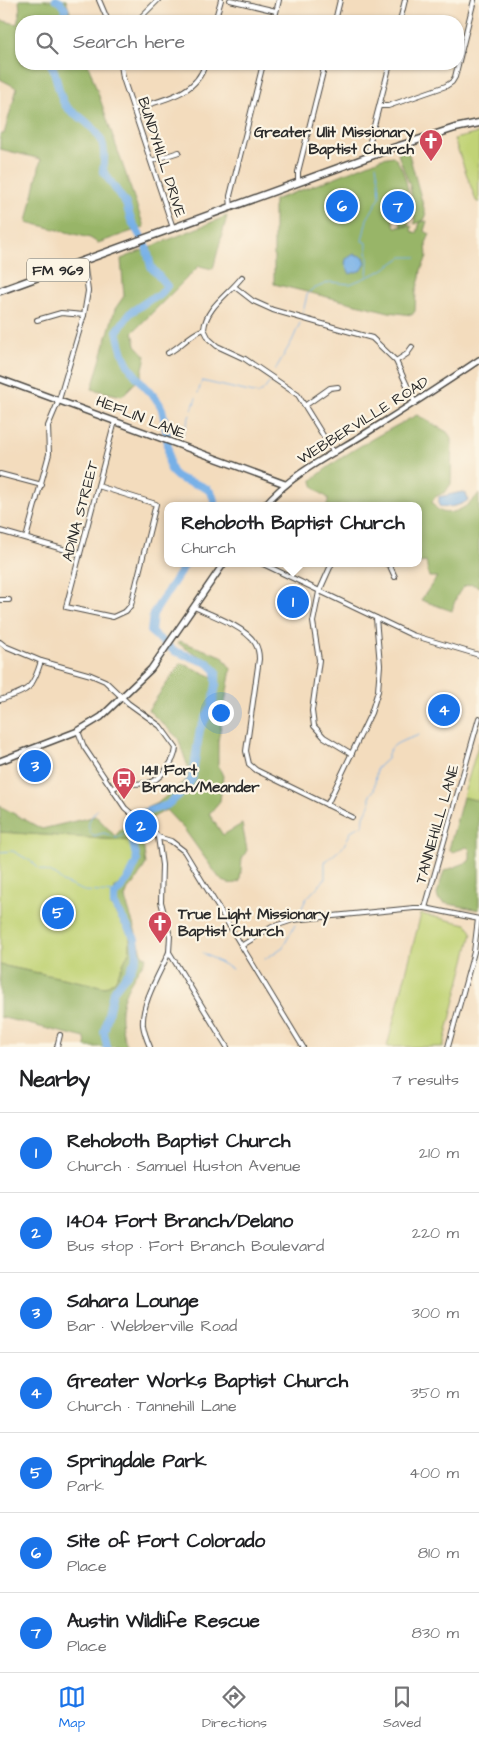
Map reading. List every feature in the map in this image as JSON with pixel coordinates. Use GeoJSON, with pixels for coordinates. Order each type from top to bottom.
{"type":"FeatureCollection","features":[{"type":"Feature","properties":{"kind":"main road","name":"FM 969"},"geometry":{"type":"LineString","coordinates":[[0,292],[298,182],[438,133],[479,123]]}},
{"type":"Feature","properties":{"kind":"street"},"geometry":{"type":"LineString","coordinates":[[99,0],[105,15]]}},
{"type":"Feature","properties":{"kind":"street"},"geometry":{"type":"LineString","coordinates":[[143,15],[158,0]]}},
{"type":"Feature","properties":{"kind":"street"},"geometry":{"type":"LineString","coordinates":[[217,15],[221,0]]}},
{"type":"Feature","properties":{"kind":"street"},"geometry":{"type":"LineString","coordinates":[[230,0],[276,11]]}},
{"type":"Feature","properties":{"kind":"street"},"geometry":{"type":"LineString","coordinates":[[275,15],[279,0]]}},
{"type":"Feature","properties":{"kind":"street"},"geometry":{"type":"LineString","coordinates":[[336,15],[340,0]]}},
{"type":"Feature","properties":{"kind":"street"},"geometry":{"type":"LineString","coordinates":[[401,15],[405,0]]}},
{"type":"Feature","properties":{"kind":"street"},"geometry":{"type":"LineString","coordinates":[[464,41],[474,0]]}},
{"type":"Feature","properties":{"kind":"street","name":"BUNDYHILL DRIVE"},"geometry":{"type":"LineString","coordinates":[[122,70],[173,228]]}},
{"type":"Feature","properties":{"kind":"street"},"geometry":{"type":"LineString","coordinates":[[134,110],[187,90],[198,80],[202,70]]}},
{"type":"Feature","properties":{"kind":"street"},"geometry":{"type":"LineString","coordinates":[[231,208],[230,196],[262,70]]}},
{"type":"Feature","properties":{"kind":"street"},"geometry":{"type":"LineString","coordinates":[[298,182],[298,172],[324,70]]}},
{"type":"Feature","properties":{"kind":"street"},"geometry":{"type":"LineString","coordinates":[[370,157],[370,145],[388,70]]}},
{"type":"Feature","properties":{"kind":"street"},"geometry":{"type":"LineString","coordinates":[[379,106],[388,106],[446,86],[452,82],[457,70]]}},
{"type":"Feature","properties":{"kind":"street"},"geometry":{"type":"LineString","coordinates":[[151,161],[179,152]]}},
{"type":"Feature","properties":{"kind":"street"},"geometry":{"type":"LineString","coordinates":[[26,538],[50,454],[48,426],[59,400],[84,315],[88,291],[84,260]]}},
{"type":"Feature","properties":{"kind":"street"},"geometry":{"type":"LineString","coordinates":[[242,277],[235,287],[209,312],[205,320],[204,330],[209,339],[218,346],[245,359],[298,395],[334,452]]}},
{"type":"Feature","properties":{"kind":"street"},"geometry":{"type":"LineString","coordinates":[[235,287],[253,301],[273,310],[372,338],[396,361],[414,403]]}},
{"type":"Feature","properties":{"kind":"street"},"geometry":{"type":"LineString","coordinates":[[37,320],[61,313],[84,315]]}},
{"type":"Feature","properties":{"kind":"street"},"geometry":{"type":"LineString","coordinates":[[168,353],[176,349],[193,334],[204,330]]}},
{"type":"Feature","properties":{"kind":"street"},"geometry":{"type":"LineString","coordinates":[[396,361],[407,354],[412,347]]}},
{"type":"Feature","properties":{"kind":"street","name":"WEBBERVILLE ROAD"},"geometry":{"type":"LineString","coordinates":[[268,502],[285,484],[479,360]]}},
{"type":"Feature","properties":{"kind":"street","name":"HEFLIN LANE"},"geometry":{"type":"LineString","coordinates":[[0,379],[285,484]]}},
{"type":"Feature","properties":{"kind":"street"},"geometry":{"type":"LineString","coordinates":[[306,405],[330,388],[338,387]]}},
{"type":"Feature","properties":{"kind":"street","name":"ADINA STREET"},"geometry":{"type":"LineString","coordinates":[[98,486],[156,504],[131,605],[126,611],[113,616],[66,607],[115,421]]}},
{"type":"Feature","properties":{"kind":"street"},"geometry":{"type":"LineString","coordinates":[[0,474],[42,485]]}},
{"type":"Feature","properties":{"kind":"street"},"geometry":{"type":"LineString","coordinates":[[273,480],[275,494]]}},
{"type":"Feature","properties":{"kind":"street"},"geometry":{"type":"LineString","coordinates":[[0,531],[80,554]]}},
{"type":"Feature","properties":{"kind":"street"},"geometry":{"type":"LineString","coordinates":[[0,761],[78,731],[101,717],[151,669],[221,567]]}},
{"type":"Feature","properties":{"kind":"street"},"geometry":{"type":"LineString","coordinates":[[269,567],[417,637],[479,655]]}},
{"type":"Feature","properties":{"kind":"street"},"geometry":{"type":"LineString","coordinates":[[330,567],[319,592],[312,622],[319,660],[312,711],[314,726],[324,737],[352,754]]}},
{"type":"Feature","properties":{"kind":"street"},"geometry":{"type":"LineString","coordinates":[[390,567],[395,577]]}},
{"type":"Feature","properties":{"kind":"street"},"geometry":{"type":"LineString","coordinates":[[0,600],[9,600]]}},
{"type":"Feature","properties":{"kind":"street"},"geometry":{"type":"LineString","coordinates":[[194,606],[242,630],[255,642],[257,647],[259,659],[246,746],[249,764],[256,770],[352,817]]}},
{"type":"Feature","properties":{"kind":"street"},"geometry":{"type":"LineString","coordinates":[[327,805],[371,713],[378,691],[380,665],[376,618]]}},
{"type":"Feature","properties":{"kind":"street"},"geometry":{"type":"LineString","coordinates":[[0,642],[5,646],[41,661],[96,676],[110,685],[122,698],[164,729],[176,745],[176,751],[167,768],[154,781],[123,784],[112,789]]}},
{"type":"Feature","properties":{"kind":"street"},"geometry":{"type":"LineString","coordinates":[[0,700],[30,687],[35,680],[41,661]]}},
{"type":"Feature","properties":{"kind":"street","name":"TANNEHILL LANE"},"geometry":{"type":"LineString","coordinates":[[425,908],[479,718]]}},
{"type":"Feature","properties":{"kind":"street"},"geometry":{"type":"LineString","coordinates":[[78,731],[84,747],[129,812],[153,829],[158,837],[162,865],[161,902],[170,940],[169,952],[144,1014],[144,1031],[150,1047]]}},
{"type":"Feature","properties":{"kind":"street"},"geometry":{"type":"LineString","coordinates":[[158,837],[171,841],[184,851],[303,1047]]}},
{"type":"Feature","properties":{"kind":"street"},"geometry":{"type":"LineString","coordinates":[[241,946],[272,927],[292,920],[425,908],[479,919],[474,952],[448,1047]]}},
{"type":"Feature","properties":{"kind":"street"},"geometry":{"type":"LineString","coordinates":[[169,952],[227,1047]]}},
{"type":"Feature","properties":{"kind":"street"},"geometry":{"type":"LineString","coordinates":[[57,1047],[60,1034]]}},
{"type":"Feature","properties":{"kind":"green space"},"geometry":{"type":"Polygon","coordinates":[[[19,0],[66,0],[71,15],[19,15],[19,0]]]}},
{"type":"Feature","properties":{"kind":"green space"},"geometry":{"type":"Polygon","coordinates":[[[0,20],[15,24],[15,70],[90,70],[144,227],[98,243],[90,238],[27,222],[41,159],[0,149],[0,134],[4,134],[17,88],[0,79],[0,20]]]}},
{"type":"Feature","properties":{"kind":"green space"},"geometry":{"type":"Polygon","coordinates":[[[479,133],[479,203],[476,201],[454,139],[479,133]]]}},
{"type":"Feature","properties":{"kind":"green space"},"geometry":{"type":"Polygon","coordinates":[[[403,151],[409,154],[426,216],[424,220],[415,224],[410,186],[398,153],[403,151]]]}},
{"type":"Feature","properties":{"kind":"green space"},"geometry":{"type":"Polygon","coordinates":[[[393,156],[398,161],[405,178],[410,207],[409,223],[406,226],[401,226],[402,218],[392,218],[395,227],[410,226],[412,227],[411,231],[417,233],[420,222],[427,221],[424,231],[430,234],[426,243],[427,257],[421,270],[416,291],[415,311],[412,315],[389,312],[274,284],[274,200],[382,158],[393,156]]]}},
{"type":"Feature","properties":{"kind":"green space"},"geometry":{"type":"Polygon","coordinates":[[[227,216],[213,269],[199,266],[133,332],[136,345],[146,356],[141,377],[122,396],[92,389],[115,309],[124,296],[121,259],[227,216]]]}},
{"type":"Feature","properties":{"kind":"green space"},"geometry":{"type":"Polygon","coordinates":[[[417,415],[447,432],[452,439],[451,484],[445,492],[435,497],[432,502],[436,509],[449,513],[456,511],[469,504],[479,493],[479,587],[468,585],[464,587],[457,595],[452,611],[421,600],[437,577],[429,577],[426,562],[422,562],[422,502],[328,502],[328,498],[317,490],[312,483],[312,480],[324,470],[376,437],[417,415]]]}},
{"type":"Feature","properties":{"kind":"green space"},"geometry":{"type":"Polygon","coordinates":[[[179,641],[222,656],[231,669],[218,741],[218,765],[223,776],[220,801],[209,814],[223,835],[242,824],[247,850],[242,859],[240,881],[235,883],[228,883],[220,879],[184,829],[166,810],[148,820],[136,812],[158,803],[187,779],[189,770],[178,738],[148,710],[181,663],[218,679],[218,670],[209,662],[178,643],[179,641]]]}},
{"type":"Feature","properties":{"kind":"green space"},"geometry":{"type":"Polygon","coordinates":[[[479,742],[479,801],[463,797],[479,742]]]}},
{"type":"Feature","properties":{"kind":"green space"},"geometry":{"type":"Polygon","coordinates":[[[463,797],[479,801],[479,910],[444,903],[438,899],[437,894],[444,871],[468,862],[470,859],[470,850],[467,847],[453,852],[449,849],[463,797]]]}},
{"type":"Feature","properties":{"kind":"green space"},"geometry":{"type":"Polygon","coordinates":[[[0,806],[42,829],[96,816],[115,836],[129,821],[144,830],[142,837],[146,864],[134,884],[128,889],[125,898],[143,956],[147,957],[132,980],[123,999],[121,1020],[127,1047],[86,1047],[85,1038],[0,1017],[0,965],[105,987],[115,981],[130,950],[130,937],[111,906],[115,888],[132,873],[136,861],[133,841],[0,832],[0,806]]]}},
{"type":"Feature","properties":{"kind":"green space"},"geometry":{"type":"Polygon","coordinates":[[[0,832],[133,841],[136,861],[132,873],[115,888],[111,906],[130,937],[130,950],[115,981],[105,987],[0,965],[0,832]]]}},
{"type":"Feature","properties":{"kind":"green space"},"geometry":{"type":"Polygon","coordinates":[[[421,914],[466,924],[472,933],[443,1047],[387,1047],[421,914]]]}},
{"type":"Feature","properties":{"kind":"water"},"geometry":{"type":"Polygon","coordinates":[[[354,254],[364,257],[366,263],[362,270],[350,274],[345,264],[346,259],[354,254]]]}},
{"type":"Feature","properties":{"kind":"water"},"geometry":{"type":"Polygon","coordinates":[[[462,492],[466,493],[468,500],[462,504],[446,507],[439,506],[439,497],[462,492]]]}},
{"type":"Feature","properties":{"kind":"waterway"},"geometry":{"type":"LineString","coordinates":[[56,0],[65,9],[64,15]]}},
{"type":"Feature","properties":{"kind":"waterway"},"geometry":{"type":"LineString","coordinates":[[53,70],[60,95],[65,105],[98,134],[104,154],[103,171],[126,204],[131,220],[146,246],[151,267],[167,286],[159,296],[152,298],[130,313],[117,331],[123,352],[131,370],[162,409],[171,470],[178,478],[204,487],[209,491],[214,502]]}},
{"type":"Feature","properties":{"kind":"waterway"},"geometry":{"type":"LineString","coordinates":[[367,277],[367,243],[362,241],[367,219],[380,197],[376,165]]}},
{"type":"Feature","properties":{"kind":"waterway"},"geometry":{"type":"LineString","coordinates":[[303,312],[307,295],[311,290],[330,282],[350,284],[381,271],[402,257],[416,257]]}},
{"type":"Feature","properties":{"kind":"waterway"},"geometry":{"type":"LineString","coordinates":[[275,370],[300,323]]}},
{"type":"Feature","properties":{"kind":"waterway"},"geometry":{"type":"LineString","coordinates":[[198,393],[202,381],[258,394],[270,382]]}},
{"type":"Feature","properties":{"kind":"waterway"},"geometry":{"type":"LineString","coordinates":[[192,410],[196,398]]}},
{"type":"Feature","properties":{"kind":"waterway"},"geometry":{"type":"LineString","coordinates":[[181,439],[190,415]]}},
{"type":"Feature","properties":{"kind":"waterway"},"geometry":{"type":"LineString","coordinates":[[168,452],[172,448]]}},
{"type":"Feature","properties":{"kind":"waterway"},"geometry":{"type":"LineString","coordinates":[[107,1047],[104,1032],[113,992],[131,969],[137,956],[135,939],[114,904],[114,897],[129,878],[137,861],[131,833],[132,826],[140,814],[167,805],[185,790],[192,779],[200,729],[212,706],[216,685],[216,671],[208,663],[174,651],[151,632],[153,614],[183,567]]}},
{"type":"Feature","properties":{"kind":"waterway"},"geometry":{"type":"LineString","coordinates":[[300,912],[306,899],[325,879],[325,862],[343,847],[352,830],[363,825],[364,816],[370,805],[370,795],[374,790],[377,768],[387,759],[388,753],[394,746],[419,735]]}},
{"type":"Feature","properties":{"kind":"waterway"},"geometry":{"type":"LineString","coordinates":[[97,810],[89,823],[89,829],[93,836],[104,833],[117,838],[131,830]]}},
{"type":"Feature","properties":{"kind":"waterway"},"geometry":{"type":"LineString","coordinates":[[0,852],[13,851],[32,862],[39,869],[56,875],[62,882],[84,891],[116,893]]}},
{"type":"Feature","properties":{"kind":"waterway"},"geometry":{"type":"LineString","coordinates":[[265,959],[283,947],[295,925]]}},
{"type":"Feature","properties":{"kind":"waterway"},"geometry":{"type":"LineString","coordinates":[[203,953],[232,969]]}},
{"type":"Feature","properties":{"kind":"place","name":"Greater Ulit Missionary Baptist Church"},"geometry":{"type":"Point","coordinates":[431,162]}},
{"type":"Feature","properties":{"kind":"place","name":"Site of Fort Colorado"},"geometry":{"type":"Point","coordinates":[342,206]}},
{"type":"Feature","properties":{"kind":"place","name":"Austin Wildlife Rescue"},"geometry":{"type":"Point","coordinates":[398,207]}},
{"type":"Feature","properties":{"kind":"place","name":"Rehoboth Baptist Church"},"geometry":{"type":"Point","coordinates":[293,602]}},
{"type":"Feature","properties":{"kind":"place","name":"Greater Works Baptist Church"},"geometry":{"type":"Point","coordinates":[444,710]}},
{"type":"Feature","properties":{"kind":"place","name":"Sahara Lounge"},"geometry":{"type":"Point","coordinates":[35,766]}},
{"type":"Feature","properties":{"kind":"place","name":"1411 Fort Branch/Meander"},"geometry":{"type":"Point","coordinates":[124,800]}},
{"type":"Feature","properties":{"kind":"place","name":"1404 Fort Branch/Delano"},"geometry":{"type":"Point","coordinates":[141,826]}},
{"type":"Feature","properties":{"kind":"place","name":"Springdale Park"},"geometry":{"type":"Point","coordinates":[58,913]}},
{"type":"Feature","properties":{"kind":"place","name":"True Light Missionary Baptist Church"},"geometry":{"type":"Point","coordinates":[160,944]}}]}
